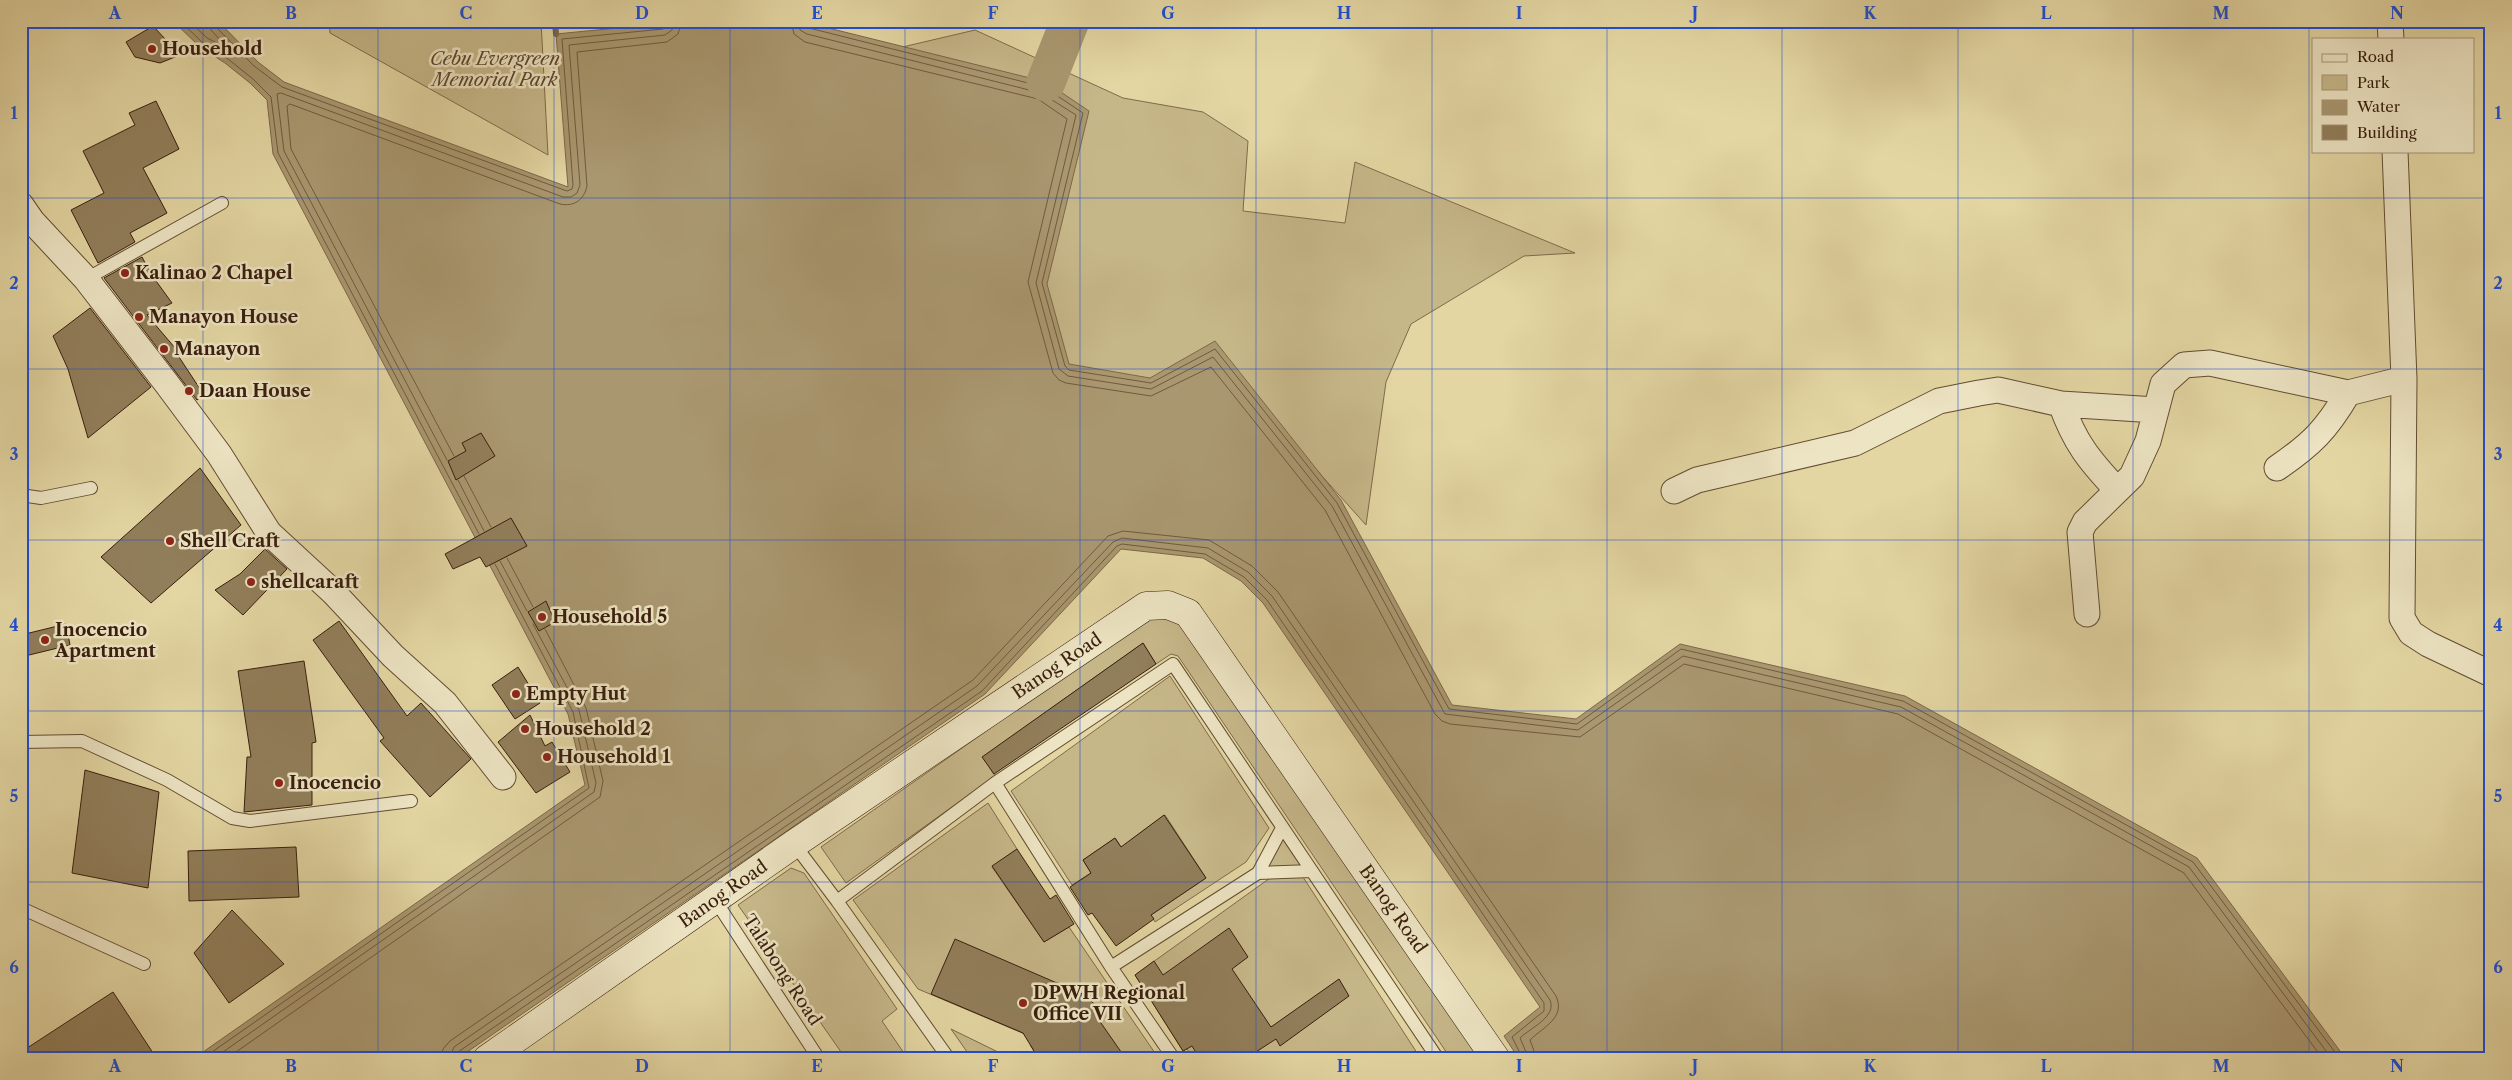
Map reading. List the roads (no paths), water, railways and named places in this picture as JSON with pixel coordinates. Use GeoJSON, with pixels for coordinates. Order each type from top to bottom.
{"type":"FeatureCollection","features":[{"type":"Feature","properties":{"kind":"street"},"geometry":{"type":"LineString","coordinates":[[2390,21],[2390,38]]}},
{"type":"Feature","properties":{"kind":"street"},"geometry":{"type":"LineString","coordinates":[[2395,152],[2404,379],[2402,618],[2411,634],[2491,674]]}},
{"type":"Feature","properties":{"kind":"street"},"geometry":{"type":"LineString","coordinates":[[21,204],[32,221],[86,279],[218,454],[270,533],[333,592],[393,656],[445,703],[503,777]]}},
{"type":"Feature","properties":{"kind":"street"},"geometry":{"type":"LineString","coordinates":[[2088,614],[2080,532],[2085,522],[2132,476],[2144,450],[2163,384],[2184,365],[2210,363],[2348,393],[2404,379]]}},
{"type":"Feature","properties":{"kind":"street"},"geometry":{"type":"LineString","coordinates":[[1674,491],[1697,480],[1855,443],[1939,401],[1998,390],[2061,404],[2156,410]]}},
{"type":"Feature","properties":{"kind":"street"},"geometry":{"type":"LineString","coordinates":[[2277,468],[2309,446],[2334,417],[2348,393]]}},
{"type":"Feature","properties":{"kind":"street"},"geometry":{"type":"LineString","coordinates":[[2061,404],[2071,432],[2089,460],[2117,490]]}},
{"type":"Feature","properties":{"kind":"street","name":"Banog Road"},"geometry":{"type":"LineString","coordinates":[[487,1059],[794,844],[1146,606],[1168,605],[1188,613],[1496,1059]]}},
{"type":"Feature","properties":{"kind":"lane"},"geometry":{"type":"LineString","coordinates":[[86,279],[222,203]]}},
{"type":"Feature","properties":{"kind":"lane"},"geometry":{"type":"LineString","coordinates":[[21,495],[41,498],[91,488]]}},
{"type":"Feature","properties":{"kind":"lane"},"geometry":{"type":"LineString","coordinates":[[838,901],[995,784],[1173,664],[1438,1059]]}},
{"type":"Feature","properties":{"kind":"lane"},"geometry":{"type":"LineString","coordinates":[[21,742],[82,740],[167,780],[232,818],[250,821],[411,801]]}},
{"type":"Feature","properties":{"kind":"lane"},"geometry":{"type":"LineString","coordinates":[[995,784],[1111,968],[1174,1059]]}},
{"type":"Feature","properties":{"kind":"lane"},"geometry":{"type":"LineString","coordinates":[[1258,874],[1282,828]]}},
{"type":"Feature","properties":{"kind":"lane"},"geometry":{"type":"LineString","coordinates":[[794,844],[838,901],[949,1059]]}},
{"type":"Feature","properties":{"kind":"lane"},"geometry":{"type":"LineString","coordinates":[[1111,968],[1258,874],[1312,871]]}},
{"type":"Feature","properties":{"kind":"lane","name":"Talabong Road"},"geometry":{"type":"LineString","coordinates":[[715,900],[819,1059]]}},
{"type":"Feature","properties":{"kind":"lane"},"geometry":{"type":"LineString","coordinates":[[21,908],[144,964]]}},
{"type":"Feature","properties":{"kind":"water"},"geometry":{"type":"Polygon","coordinates":[[[173,21],[218,21],[258,62],[284,82],[568,187],[556,34],[689,21],[800,21],[1046,82],[1089,111],[1047,284],[1069,364],[1150,378],[1215,341],[1341,500],[1452,705],[1576,719],[1680,644],[1905,696],[2197,858],[2346,1059],[1519,1059],[1504,1036],[1540,1007],[1263,603],[1241,581],[1203,558],[1121,549],[985,694],[457,1059],[193,1059],[585,785],[568,714],[273,154],[267,100],[250,83],[225,63],[200,47],[173,21]]]}},
{"type":"Feature","properties":{"kind":"waterway"},"geometry":{"type":"LineString","coordinates":[[555,21],[556,34]]}},
{"type":"Feature","properties":{"kind":"waterway"},"geometry":{"type":"LineString","coordinates":[[1046,82],[1070,21]]}},
{"type":"Feature","properties":{"kind":"place","name":"Household"},"geometry":{"type":"Point","coordinates":[152,49]}},
{"type":"Feature","properties":{"kind":"place","name":"Kalinao 2 Chapel"},"geometry":{"type":"Point","coordinates":[125,273]}},
{"type":"Feature","properties":{"kind":"place","name":"Manayon House"},"geometry":{"type":"Point","coordinates":[139,317]}},
{"type":"Feature","properties":{"kind":"place","name":"Manayon"},"geometry":{"type":"Point","coordinates":[164,349]}},
{"type":"Feature","properties":{"kind":"place","name":"Daan House"},"geometry":{"type":"Point","coordinates":[189,391]}},
{"type":"Feature","properties":{"kind":"place","name":"Shell Craft"},"geometry":{"type":"Point","coordinates":[170,541]}},
{"type":"Feature","properties":{"kind":"place","name":"shellcaraft"},"geometry":{"type":"Point","coordinates":[251,582]}},
{"type":"Feature","properties":{"kind":"place","name":"Household 5"},"geometry":{"type":"Point","coordinates":[542,617]}},
{"type":"Feature","properties":{"kind":"place","name":"Inocencio Apartment"},"geometry":{"type":"Point","coordinates":[45,640]}},
{"type":"Feature","properties":{"kind":"place","name":"Empty Hut"},"geometry":{"type":"Point","coordinates":[516,694]}},
{"type":"Feature","properties":{"kind":"place","name":"Household 2"},"geometry":{"type":"Point","coordinates":[525,729]}},
{"type":"Feature","properties":{"kind":"place","name":"Household 1"},"geometry":{"type":"Point","coordinates":[547,757]}},
{"type":"Feature","properties":{"kind":"place","name":"Inocencio"},"geometry":{"type":"Point","coordinates":[279,783]}},
{"type":"Feature","properties":{"kind":"place","name":"DPWH Regional Office VII"},"geometry":{"type":"Point","coordinates":[1023,1003]}},
{"type":"Feature","properties":{"kind":"park label","name":"Cebu Evergreen Memorial Park"},"geometry":{"type":"Point","coordinates":[495,69]}}]}
